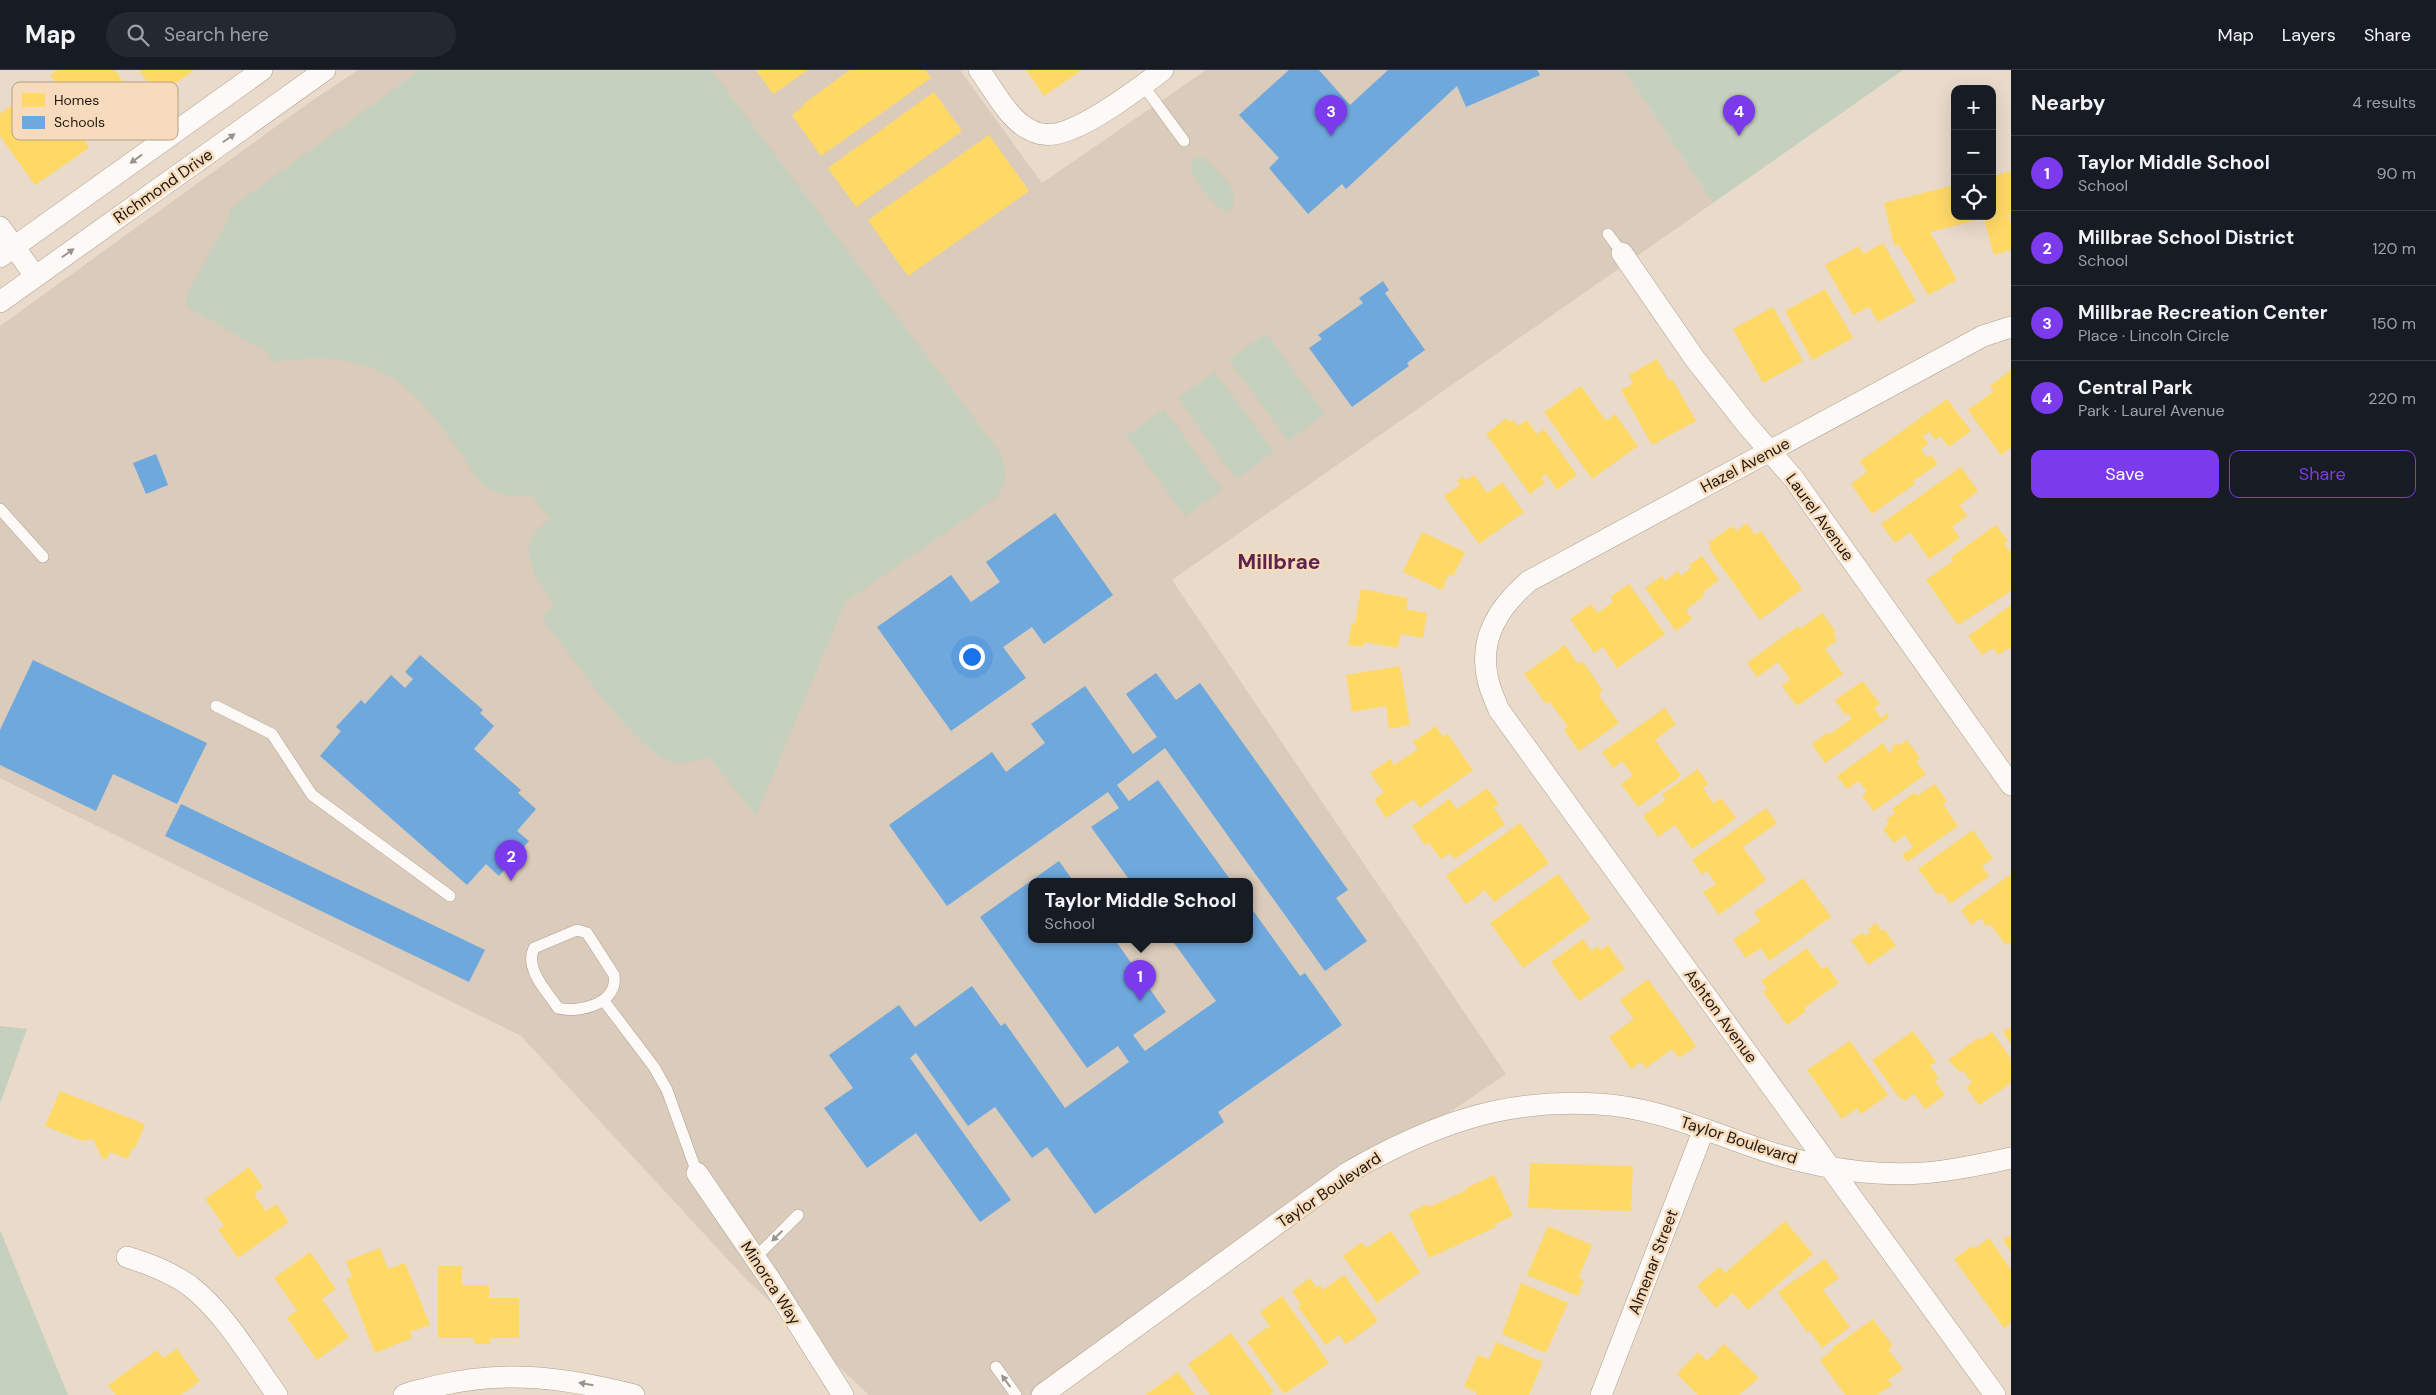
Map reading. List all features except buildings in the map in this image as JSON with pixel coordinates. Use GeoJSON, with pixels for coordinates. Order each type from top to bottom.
{"type":"FeatureCollection","features":[{"type":"Feature","properties":{"kind":"street"},"geometry":{"type":"LineString","coordinates":[[178,130],[262,70]]}},
{"type":"Feature","properties":{"kind":"street","name":"Richmond Drive"},"geometry":{"type":"LineString","coordinates":[[0,302],[325,70]]}},
{"type":"Feature","properties":{"kind":"street"},"geometry":{"type":"LineString","coordinates":[[980,70],[1011,114],[1025,127],[1043,134],[1062,133],[1079,127],[1163,70]]}},
{"type":"Feature","properties":{"kind":"street"},"geometry":{"type":"LineString","coordinates":[[7,252],[164,140]]}},
{"type":"Feature","properties":{"kind":"street"},"geometry":{"type":"LineString","coordinates":[[0,227],[7,252],[35,276]]}},
{"type":"Feature","properties":{"kind":"street","name":"Laurel Avenue"},"geometry":{"type":"LineString","coordinates":[[1622,253],[1696,359],[1769,452],[1794,480],[2011,785]]}},
{"type":"Feature","properties":{"kind":"street","name":"Hazel Avenue"},"geometry":{"type":"LineString","coordinates":[[1493,622],[1509,598],[1529,581],[1983,336],[2011,327]]}},
{"type":"Feature","properties":{"kind":"street","name":"Ashton Avenue"},"geometry":{"type":"LineString","coordinates":[[1493,622],[1487,652],[1488,680],[1499,710],[1996,1395]]}},
{"type":"Feature","properties":{"kind":"street","name":"Taylor Boulevard"},"geometry":{"type":"LineString","coordinates":[[1042,1395],[1348,1173],[1395,1146],[1448,1124],[1499,1109],[1550,1103],[1600,1104],[1654,1112],[1770,1153],[1831,1168],[1893,1174],[1954,1170],[2011,1158]]}},
{"type":"Feature","properties":{"kind":"street","name":"Almenar Street"},"geometry":{"type":"LineString","coordinates":[[1602,1395],[1704,1129]]}},
{"type":"Feature","properties":{"kind":"street","name":"Minorca Way"},"geometry":{"type":"LineString","coordinates":[[698,1173],[843,1395]]}},
{"type":"Feature","properties":{"kind":"street"},"geometry":{"type":"LineString","coordinates":[[127,1257],[159,1268],[190,1286],[214,1308],[277,1395]]}},
{"type":"Feature","properties":{"kind":"street"},"geometry":{"type":"LineString","coordinates":[[404,1395],[460,1380],[508,1376],[554,1379],[634,1395]]}},
{"type":"Feature","properties":{"kind":"lane"},"geometry":{"type":"LineString","coordinates":[[1143,85],[1184,141]]}},
{"type":"Feature","properties":{"kind":"lane"},"geometry":{"type":"LineString","coordinates":[[1608,234],[1622,253]]}},
{"type":"Feature","properties":{"kind":"lane"},"geometry":{"type":"LineString","coordinates":[[0,509],[43,557]]}},
{"type":"Feature","properties":{"kind":"lane"},"geometry":{"type":"LineString","coordinates":[[216,706],[272,734],[312,795],[450,896]]}},
{"type":"Feature","properties":{"kind":"lane"},"geometry":{"type":"LineString","coordinates":[[577,930],[588,933],[614,975],[614,987],[604,1000],[577,1011],[558,1008],[532,969],[531,954],[534,948],[577,930]]}},
{"type":"Feature","properties":{"kind":"lane"},"geometry":{"type":"LineString","coordinates":[[604,1000],[654,1067],[667,1090],[698,1173]]}},
{"type":"Feature","properties":{"kind":"lane"},"geometry":{"type":"LineString","coordinates":[[755,1258],[798,1215]]}},
{"type":"Feature","properties":{"kind":"lane"},"geometry":{"type":"LineString","coordinates":[[996,1367],[1016,1395]]}},
{"type":"Feature","properties":{"kind":"shaded area"},"geometry":{"type":"Polygon","coordinates":[[[358,70],[960,70],[1042,183],[1206,70],[1624,70],[1713,203],[1172,580],[1506,1074],[1034,1395],[869,1395],[745,1278],[521,1036],[0,778],[0,326],[310,102],[358,70]]]}},
{"type":"Feature","properties":{"kind":"green space"},"geometry":{"type":"Polygon","coordinates":[[[420,70],[711,70],[1001,456],[1005,468],[1005,479],[997,497],[845,602],[756,816],[709,757],[685,763],[671,762],[656,754],[639,739],[603,698],[542,618],[554,605],[533,570],[529,551],[530,541],[535,532],[550,519],[530,493],[510,496],[484,485],[427,408],[400,383],[386,374],[355,363],[339,360],[306,359],[273,362],[266,351],[187,307],[187,294],[229,218],[231,208],[420,70]]]}},
{"type":"Feature","properties":{"kind":"green space"},"geometry":{"type":"Polygon","coordinates":[[[1624,70],[1903,70],[1713,203],[1624,70]]]}},
{"type":"Feature","properties":{"kind":"green space"},"geometry":{"type":"Polygon","coordinates":[[[1198,157],[1203,157],[1227,181],[1234,196],[1234,203],[1230,210],[1224,211],[1219,207],[1207,196],[1197,182],[1192,168],[1192,161],[1198,157]]]}},
{"type":"Feature","properties":{"kind":"green space"},"geometry":{"type":"Polygon","coordinates":[[[1266,333],[1325,414],[1288,441],[1229,360],[1266,333]]]}},
{"type":"Feature","properties":{"kind":"green space"},"geometry":{"type":"Polygon","coordinates":[[[1215,372],[1274,452],[1236,479],[1178,398],[1215,372]]]}},
{"type":"Feature","properties":{"kind":"green space"},"geometry":{"type":"Polygon","coordinates":[[[1164,409],[1222,490],[1185,516],[1126,436],[1164,409]]]}},
{"type":"Feature","properties":{"kind":"green space"},"geometry":{"type":"Polygon","coordinates":[[[0,1026],[27,1029],[0,1104],[0,1026]]]}},
{"type":"Feature","properties":{"kind":"green space"},"geometry":{"type":"Polygon","coordinates":[[[0,1230],[68,1395],[0,1395],[0,1230]]]}},
{"type":"Feature","properties":{"kind":"place","name":"Millbrae Recreation Center"},"geometry":{"type":"Point","coordinates":[1331,136]}},
{"type":"Feature","properties":{"kind":"place","name":"Central Park"},"geometry":{"type":"Point","coordinates":[1739,136]}},
{"type":"Feature","properties":{"kind":"place","name":"Millbrae School District"},"geometry":{"type":"Point","coordinates":[511,881]}},
{"type":"Feature","properties":{"kind":"place","name":"Taylor Middle School"},"geometry":{"type":"Point","coordinates":[1140,1001]}},
{"type":"Feature","properties":{"kind":"district","name":"Millbrae"},"geometry":{"type":"Point","coordinates":[1279,562]}}]}
